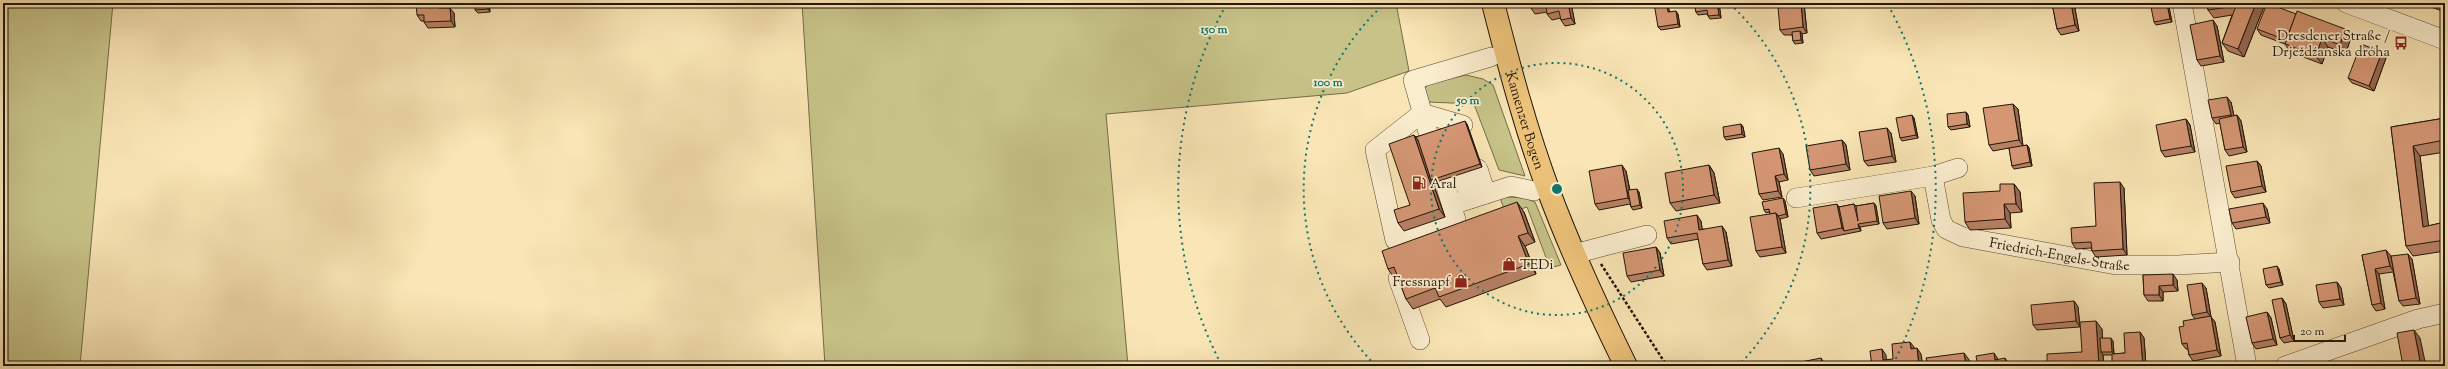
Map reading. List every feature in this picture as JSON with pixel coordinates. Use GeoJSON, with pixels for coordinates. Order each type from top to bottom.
{"type":"FeatureCollection","features":[{"type":"Feature","properties":{"kind":"main road","name":"Kamenzer Bogen"},"geometry":{"type":"LineString","coordinates":[[1493,3],[1535,149],[1584,252],[1626,366]]}},
{"type":"Feature","properties":{"kind":"street"},"geometry":{"type":"LineString","coordinates":[[2182,3],[2230,262],[2247,366]]}},
{"type":"Feature","properties":{"kind":"street"},"geometry":{"type":"LineString","coordinates":[[2346,3],[2445,40]]}},
{"type":"Feature","properties":{"kind":"street"},"geometry":{"type":"LineString","coordinates":[[1446,130],[1422,113],[1413,80],[1492,57]]}},
{"type":"Feature","properties":{"kind":"street"},"geometry":{"type":"LineString","coordinates":[[1422,113],[1374,150],[1395,240],[1456,220],[1444,180]]}},
{"type":"Feature","properties":{"kind":"street"},"geometry":{"type":"LineString","coordinates":[[1796,198],[1933,176],[1958,168]]}},
{"type":"Feature","properties":{"kind":"street"},"geometry":{"type":"LineString","coordinates":[[1470,171],[1478,196]]}},
{"type":"Feature","properties":{"kind":"street","name":"Friedrich-Engels-Straße"},"geometry":{"type":"LineString","coordinates":[[1933,176],[1941,220],[1946,229],[1963,237],[2116,265],[2178,266],[2230,262]]}},
{"type":"Feature","properties":{"kind":"street"},"geometry":{"type":"LineString","coordinates":[[1452,205],[1511,186],[1534,191]]}},
{"type":"Feature","properties":{"kind":"street"},"geometry":{"type":"LineString","coordinates":[[1584,252],[1647,235]]}},
{"type":"Feature","properties":{"kind":"street"},"geometry":{"type":"LineString","coordinates":[[1398,278],[1420,340]]}},
{"type":"Feature","properties":{"kind":"street"},"geometry":{"type":"LineString","coordinates":[[2285,366],[2418,319],[2445,313]]}},
{"type":"Feature","properties":{"kind":"path"},"geometry":{"type":"LineString","coordinates":[[1584,252],[1667,366]]}},
{"type":"Feature","properties":{"kind":"shaded area"},"geometry":{"type":"Polygon","coordinates":[[[3,3],[113,3],[80,366],[3,366],[3,3]]]}},
{"type":"Feature","properties":{"kind":"shaded area"},"geometry":{"type":"Polygon","coordinates":[[[802,3],[1396,3],[1409,71],[1347,93],[1106,114],[1128,366],[825,366],[802,3]]]}},
{"type":"Feature","properties":{"kind":"shaded area"},"geometry":{"type":"Polygon","coordinates":[[[1466,75],[1483,79],[1493,85],[1525,176],[1499,170],[1474,104],[1428,102],[1424,90],[1428,84],[1466,75]]]}},
{"type":"Feature","properties":{"kind":"shaded area"},"geometry":{"type":"Polygon","coordinates":[[[1500,198],[1524,198],[1535,202],[1561,265],[1550,268],[1527,207],[1506,214],[1500,198]]]}},
{"type":"Feature","properties":{"kind":"building"},"geometry":{"type":"Polygon","coordinates":[[[416,3],[439,3],[439,8],[450,8],[451,21],[424,22],[424,15],[417,15],[416,3]]]}},
{"type":"Feature","properties":{"kind":"building"},"geometry":{"type":"Polygon","coordinates":[[[475,3],[487,3],[488,9],[475,10],[475,3]]]}},
{"type":"Feature","properties":{"kind":"building"},"geometry":{"type":"Polygon","coordinates":[[[1530,3],[1568,3],[1571,18],[1561,20],[1559,11],[1547,14],[1546,5],[1531,8],[1530,3]]]}},
{"type":"Feature","properties":{"kind":"building"},"geometry":{"type":"Polygon","coordinates":[[[1654,3],[1667,3],[1668,12],[1676,11],[1678,24],[1658,27],[1654,3]]]}},
{"type":"Feature","properties":{"kind":"building"},"geometry":{"type":"Polygon","coordinates":[[[1694,3],[1717,3],[1719,15],[1708,16],[1707,10],[1696,12],[1694,3]]]}},
{"type":"Feature","properties":{"kind":"building"},"geometry":{"type":"Polygon","coordinates":[[[1784,3],[1801,3],[1803,27],[1780,30],[1778,7],[1785,7],[1784,3]]]}},
{"type":"Feature","properties":{"kind":"building"},"geometry":{"type":"Polygon","coordinates":[[[2052,3],[2071,3],[2075,25],[2057,29],[2052,3]]]}},
{"type":"Feature","properties":{"kind":"building"},"geometry":{"type":"Polygon","coordinates":[[[2207,3],[2256,3],[2238,49],[2222,43],[2236,6],[2208,10],[2207,3]]]}},
{"type":"Feature","properties":{"kind":"building"},"geometry":{"type":"Polygon","coordinates":[[[2267,3],[2296,14],[2286,40],[2257,29],[2267,3]]]}},
{"type":"Feature","properties":{"kind":"building"},"geometry":{"type":"Polygon","coordinates":[[[2433,3],[2444,3],[2443,7],[2433,3]]]}},
{"type":"Feature","properties":{"kind":"building"},"geometry":{"type":"Polygon","coordinates":[[[2167,4],[2170,19],[2154,22],[2151,7],[2167,4]]]}},
{"type":"Feature","properties":{"kind":"building"},"geometry":{"type":"Polygon","coordinates":[[[2297,11],[2345,29],[2340,45],[2322,38],[2316,56],[2285,44],[2297,11]]]}},
{"type":"Feature","properties":{"kind":"building"},"geometry":{"type":"Polygon","coordinates":[[[2213,20],[2220,56],[2197,60],[2190,25],[2213,20]]]}},
{"type":"Feature","properties":{"kind":"building"},"geometry":{"type":"Polygon","coordinates":[[[1800,31],[1801,40],[1793,41],[1792,32],[1800,31]]]}},
{"type":"Feature","properties":{"kind":"building"},"geometry":{"type":"Polygon","coordinates":[[[2361,44],[2382,52],[2369,86],[2348,78],[2361,44]]]}},
{"type":"Feature","properties":{"kind":"building"},"geometry":{"type":"Polygon","coordinates":[[[2227,97],[2231,115],[2212,118],[2208,100],[2227,97]]]}},
{"type":"Feature","properties":{"kind":"building"},"geometry":{"type":"Polygon","coordinates":[[[2013,104],[2019,140],[1989,145],[1983,108],[2013,104]]]}},
{"type":"Feature","properties":{"kind":"building"},"geometry":{"type":"Polygon","coordinates":[[[1966,112],[1967,124],[1948,127],[1947,114],[1966,112]]]}},
{"type":"Feature","properties":{"kind":"building"},"geometry":{"type":"Polygon","coordinates":[[[1912,115],[1916,135],[1900,138],[1896,118],[1912,115]]]}},
{"type":"Feature","properties":{"kind":"building"},"geometry":{"type":"Polygon","coordinates":[[[2237,115],[2243,147],[2225,150],[2219,119],[2237,115]]]}},
{"type":"Feature","properties":{"kind":"building"},"geometry":{"type":"Polygon","coordinates":[[[2445,118],[2445,140],[2413,146],[2423,227],[2445,222],[2445,240],[2406,246],[2391,127],[2445,118]]]}},
{"type":"Feature","properties":{"kind":"building"},"geometry":{"type":"Polygon","coordinates":[[[2186,119],[2191,146],[2161,151],[2156,125],[2186,119]]]}},
{"type":"Feature","properties":{"kind":"building"},"geometry":{"type":"Polygon","coordinates":[[[1465,121],[1480,164],[1431,180],[1416,137],[1465,121]]]}},
{"type":"Feature","properties":{"kind":"building"},"geometry":{"type":"Polygon","coordinates":[[[1741,124],[1742,134],[1724,137],[1723,127],[1741,124]]]}},
{"type":"Feature","properties":{"kind":"building"},"geometry":{"type":"Polygon","coordinates":[[[1887,128],[1892,156],[1864,161],[1859,132],[1887,128]]]}},
{"type":"Feature","properties":{"kind":"building","name":"Aral"},"geometry":{"type":"Polygon","coordinates":[[[1414,135],[1439,209],[1398,223],[1394,210],[1410,205],[1389,144],[1414,135]]]}},
{"type":"Feature","properties":{"kind":"building"},"geometry":{"type":"Polygon","coordinates":[[[1842,140],[1846,164],[1810,170],[1806,146],[1842,140]]]}},
{"type":"Feature","properties":{"kind":"building"},"geometry":{"type":"Polygon","coordinates":[[[2027,145],[2030,162],[2012,166],[2009,148],[2027,145]]]}},
{"type":"Feature","properties":{"kind":"building"},"geometry":{"type":"Polygon","coordinates":[[[1779,148],[1784,174],[1775,176],[1778,191],[1759,194],[1752,153],[1779,148]]]}},
{"type":"Feature","properties":{"kind":"building"},"geometry":{"type":"Polygon","coordinates":[[[2257,161],[2262,186],[2231,192],[2226,166],[2257,161]]]}},
{"type":"Feature","properties":{"kind":"building"},"geometry":{"type":"Polygon","coordinates":[[[1622,165],[1628,198],[1595,204],[1589,171],[1622,165]]]}},
{"type":"Feature","properties":{"kind":"building"},"geometry":{"type":"Polygon","coordinates":[[[1709,165],[1714,195],[1670,203],[1665,173],[1709,165]]]}},
{"type":"Feature","properties":{"kind":"building"},"geometry":{"type":"Polygon","coordinates":[[[2120,182],[2123,249],[2092,251],[2091,242],[2072,243],[2071,228],[2096,226],[2094,183],[2120,182]]]}},
{"type":"Feature","properties":{"kind":"building"},"geometry":{"type":"Polygon","coordinates":[[[2000,184],[2014,184],[2016,204],[2004,204],[2005,219],[1965,222],[1963,193],[2000,191],[2000,184]]]}},
{"type":"Feature","properties":{"kind":"building"},"geometry":{"type":"Polygon","coordinates":[[[1637,189],[1640,205],[1631,207],[1628,190],[1637,189]]]}},
{"type":"Feature","properties":{"kind":"building"},"geometry":{"type":"Polygon","coordinates":[[[1911,191],[1915,218],[1883,223],[1879,196],[1911,191]]]}},
{"type":"Feature","properties":{"kind":"building"},"geometry":{"type":"Polygon","coordinates":[[[1783,198],[1786,214],[1778,216],[1776,213],[1770,214],[1769,209],[1764,210],[1762,202],[1783,198]]]}},
{"type":"Feature","properties":{"kind":"building"},"geometry":{"type":"Polygon","coordinates":[[[1517,202],[1528,233],[1518,236],[1529,264],[1439,297],[1435,288],[1406,299],[1394,267],[1388,269],[1382,251],[1517,202]]]}},
{"type":"Feature","properties":{"kind":"building"},"geometry":{"type":"Polygon","coordinates":[[[1874,203],[1877,221],[1858,224],[1859,228],[1844,231],[1839,207],[1854,204],[1858,221],[1856,206],[1874,203]]]}},
{"type":"Feature","properties":{"kind":"building"},"geometry":{"type":"Polygon","coordinates":[[[2263,203],[2266,217],[2232,223],[2229,209],[2263,203]]]}},
{"type":"Feature","properties":{"kind":"building"},"geometry":{"type":"Polygon","coordinates":[[[1837,204],[1842,228],[1817,233],[1813,208],[1837,204]]]}},
{"type":"Feature","properties":{"kind":"building"},"geometry":{"type":"Polygon","coordinates":[[[1776,213],[1782,247],[1756,251],[1750,217],[1776,213]]]}},
{"type":"Feature","properties":{"kind":"building"},"geometry":{"type":"Polygon","coordinates":[[[1697,215],[1699,230],[1722,226],[1728,260],[1703,264],[1697,233],[1667,238],[1664,221],[1697,215]]]}},
{"type":"Feature","properties":{"kind":"building"},"geometry":{"type":"Polygon","coordinates":[[[1656,247],[1660,270],[1627,276],[1623,253],[1656,247]]]}},
{"type":"Feature","properties":{"kind":"building"},"geometry":{"type":"Polygon","coordinates":[[[2386,250],[2390,266],[2375,269],[2381,303],[2372,305],[2362,255],[2386,250]]]}},
{"type":"Feature","properties":{"kind":"building"},"geometry":{"type":"Polygon","coordinates":[[[2408,254],[2416,298],[2399,301],[2391,256],[2408,254]]]}},
{"type":"Feature","properties":{"kind":"building"},"geometry":{"type":"Polygon","coordinates":[[[2277,266],[2281,282],[2266,285],[2263,269],[2277,266]]]}},
{"type":"Feature","properties":{"kind":"building"},"geometry":{"type":"Polygon","coordinates":[[[2173,274],[2173,285],[2159,286],[2159,295],[2144,295],[2143,275],[2173,274]]]}},
{"type":"Feature","properties":{"kind":"building"},"geometry":{"type":"Polygon","coordinates":[[[2337,282],[2340,299],[2319,302],[2316,285],[2337,282]]]}},
{"type":"Feature","properties":{"kind":"building"},"geometry":{"type":"Polygon","coordinates":[[[2202,283],[2207,312],[2192,315],[2187,285],[2202,283]]]}},
{"type":"Feature","properties":{"kind":"building"},"geometry":{"type":"Polygon","coordinates":[[[2282,298],[2290,335],[2280,338],[2272,300],[2282,298]]]}},
{"type":"Feature","properties":{"kind":"building"},"geometry":{"type":"Polygon","coordinates":[[[2074,301],[2076,321],[2033,325],[2031,305],[2074,301]]]}},
{"type":"Feature","properties":{"kind":"building"},"geometry":{"type":"Polygon","coordinates":[[[2267,312],[2273,339],[2252,343],[2246,317],[2267,312]]]}},
{"type":"Feature","properties":{"kind":"building"},"geometry":{"type":"Polygon","coordinates":[[[2211,316],[2217,350],[2189,355],[2187,343],[2182,344],[2179,327],[2184,326],[2183,321],[2211,316]]]}},
{"type":"Feature","properties":{"kind":"building"},"geometry":{"type":"Polygon","coordinates":[[[2096,321],[2099,366],[2047,366],[2047,354],[2082,352],[2080,322],[2096,321]]]}},
{"type":"Feature","properties":{"kind":"building"},"geometry":{"type":"Polygon","coordinates":[[[2414,330],[2421,366],[2403,366],[2397,333],[2414,330]]]}},
{"type":"Feature","properties":{"kind":"building"},"geometry":{"type":"Polygon","coordinates":[[[2140,332],[2143,366],[2112,366],[2112,354],[2125,353],[2124,333],[2140,332]]]}},
{"type":"Feature","properties":{"kind":"building"},"geometry":{"type":"Polygon","coordinates":[[[2100,338],[2111,338],[2112,352],[2101,352],[2100,338]]]}},
{"type":"Feature","properties":{"kind":"building"},"geometry":{"type":"Polygon","coordinates":[[[1910,342],[1911,349],[1917,348],[1919,366],[1872,366],[1870,351],[1882,349],[1883,360],[1893,359],[1892,344],[1910,342]]]}},
{"type":"Feature","properties":{"kind":"building"},"geometry":{"type":"Polygon","coordinates":[[[1964,353],[1966,366],[1928,366],[1926,358],[1964,353]]]}},
{"type":"Feature","properties":{"kind":"building"},"geometry":{"type":"Polygon","coordinates":[[[1994,353],[1995,360],[2005,358],[2006,366],[1978,366],[1976,356],[1994,353]]]}},
{"type":"Feature","properties":{"kind":"building"},"geometry":{"type":"Polygon","coordinates":[[[1821,358],[1823,366],[1781,366],[1821,358]]]}},
{"type":"Feature","properties":{"kind":"place","name":"Dresdener Straße / Drježdźanska dróha"},"geometry":{"type":"Point","coordinates":[2401,43]}},
{"type":"Feature","properties":{"kind":"place","name":"Aral"},"geometry":{"type":"Point","coordinates":[1419,183]}},
{"type":"Feature","properties":{"kind":"place","name":"TEDi"},"geometry":{"type":"Point","coordinates":[1509,264]}},
{"type":"Feature","properties":{"kind":"place","name":"Fressnapf"},"geometry":{"type":"Point","coordinates":[1461,281]}}]}
